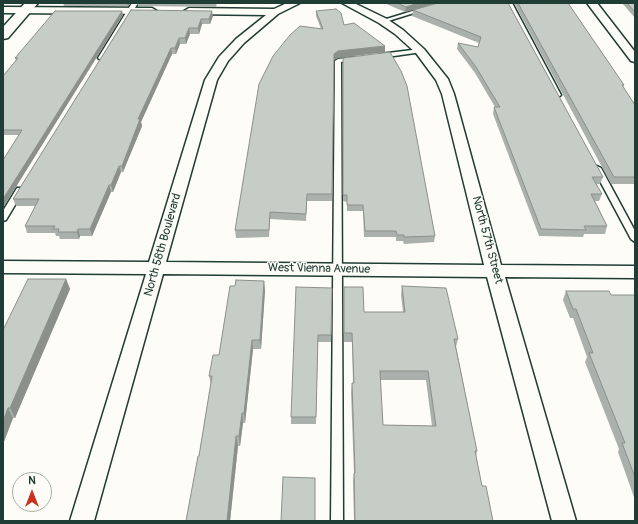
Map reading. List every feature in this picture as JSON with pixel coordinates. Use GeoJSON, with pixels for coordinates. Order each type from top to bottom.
{"type":"FeatureCollection","features":[{"type":"Feature","properties":{"kind":"main road"},"geometry":{"type":"LineString","coordinates":[[3,35],[29,7]]}},
{"type":"Feature","properties":{"kind":"street","name":"North 58th Boulevard"},"geometry":{"type":"LineString","coordinates":[[82,521],[211,80],[223,59],[236,46],[275,12],[295,3]]}},
{"type":"Feature","properties":{"kind":"street","name":"North 57th Street"},"geometry":{"type":"LineString","coordinates":[[347,3],[383,20],[399,32],[420,51],[442,79],[448,94],[494,270],[564,521]]}},
{"type":"Feature","properties":{"kind":"street"},"geometry":{"type":"LineString","coordinates":[[592,3],[635,59]]}},
{"type":"Feature","properties":{"kind":"street"},"geometry":{"type":"LineString","coordinates":[[6,9],[29,7],[132,7],[162,11]]}},
{"type":"Feature","properties":{"kind":"street"},"geometry":{"type":"LineString","coordinates":[[177,11],[275,12]]}},
{"type":"Feature","properties":{"kind":"street","name":"West Vienna Avenue"},"geometry":{"type":"LineString","coordinates":[[3,267],[157,267],[635,272]]}},
{"type":"Feature","properties":{"kind":"lane"},"geometry":{"type":"LineString","coordinates":[[509,3],[561,100]]}},
{"type":"Feature","properties":{"kind":"lane"},"geometry":{"type":"LineString","coordinates":[[98,62],[132,7]]}},
{"type":"Feature","properties":{"kind":"lane"},"geometry":{"type":"LineString","coordinates":[[383,20],[428,8]]}},
{"type":"Feature","properties":{"kind":"lane"},"geometry":{"type":"LineString","coordinates":[[337,521],[338,61],[420,51]]}},
{"type":"Feature","properties":{"kind":"lane"},"geometry":{"type":"LineString","coordinates":[[594,162],[635,239]]}},
{"type":"Feature","properties":{"kind":"lane"},"geometry":{"type":"LineString","coordinates":[[3,218],[24,184]]}},
{"type":"Feature","properties":{"kind":"building"},"geometry":{"type":"Polygon","coordinates":[[[397,3],[418,3],[406,7],[397,3]]]}},
{"type":"Feature","properties":{"kind":"building"},"geometry":{"type":"Polygon","coordinates":[[[438,3],[508,3],[603,177],[592,177],[602,194],[591,194],[607,226],[584,226],[586,230],[541,229],[494,107],[500,107],[476,67],[458,43],[478,47],[481,37],[413,10],[438,3]]]}},
{"type":"Feature","properties":{"kind":"building"},"geometry":{"type":"Polygon","coordinates":[[[518,3],[568,3],[624,85],[622,85],[635,105],[635,177],[614,177],[518,3]]]}},
{"type":"Feature","properties":{"kind":"building"},"geometry":{"type":"Polygon","coordinates":[[[627,3],[635,3],[635,12],[627,3]]]}},
{"type":"Feature","properties":{"kind":"building"},"geometry":{"type":"Polygon","coordinates":[[[336,9],[341,13],[344,25],[354,23],[385,46],[338,51],[334,54],[332,194],[307,194],[306,214],[270,212],[269,230],[235,230],[259,84],[273,56],[290,35],[300,26],[323,29],[316,11],[336,9]]]}},
{"type":"Feature","properties":{"kind":"building"},"geometry":{"type":"Polygon","coordinates":[[[131,10],[212,11],[209,19],[201,19],[198,28],[189,28],[185,38],[179,38],[175,48],[171,48],[138,119],[140,119],[122,166],[119,166],[111,185],[109,185],[90,229],[78,229],[77,232],[58,232],[59,229],[53,229],[55,226],[25,226],[39,199],[13,199],[131,10]]]}},
{"type":"Feature","properties":{"kind":"building"},"geometry":{"type":"Polygon","coordinates":[[[55,11],[122,11],[3,199],[3,160],[22,130],[3,130],[3,76],[18,58],[15,58],[55,11]]]}},
{"type":"Feature","properties":{"kind":"building"},"geometry":{"type":"Polygon","coordinates":[[[390,52],[401,71],[407,86],[435,236],[404,237],[404,235],[397,235],[396,231],[365,231],[363,205],[347,205],[347,195],[343,195],[343,58],[390,52]]]}},
{"type":"Feature","properties":{"kind":"building"},"geometry":{"type":"Polygon","coordinates":[[[28,279],[66,279],[3,421],[3,330],[28,279]]]}},
{"type":"Feature","properties":{"kind":"building"},"geometry":{"type":"Polygon","coordinates":[[[236,280],[264,281],[260,340],[252,340],[244,413],[242,413],[239,436],[236,436],[227,521],[186,521],[199,456],[212,376],[209,376],[213,355],[219,355],[230,286],[235,286],[236,280]]]}},
{"type":"Feature","properties":{"kind":"building"},"geometry":{"type":"Polygon","coordinates":[[[402,286],[446,288],[458,339],[454,339],[477,451],[475,451],[482,486],[486,486],[493,521],[355,521],[352,383],[354,383],[352,333],[344,333],[344,287],[363,287],[364,312],[405,312],[402,286]],[[380,371],[383,425],[436,426],[428,371],[380,371]]]}},
{"type":"Feature","properties":{"kind":"building"},"geometry":{"type":"Polygon","coordinates":[[[296,287],[332,288],[331,335],[318,335],[316,417],[291,417],[296,287]]]}},
{"type":"Feature","properties":{"kind":"building"},"geometry":{"type":"Polygon","coordinates":[[[566,291],[609,291],[611,295],[635,295],[635,477],[622,443],[625,443],[589,353],[593,353],[576,309],[573,309],[566,291]]]}},
{"type":"Feature","properties":{"kind":"building"},"geometry":{"type":"Polygon","coordinates":[[[283,477],[315,478],[315,521],[281,521],[283,477]]]}}]}
